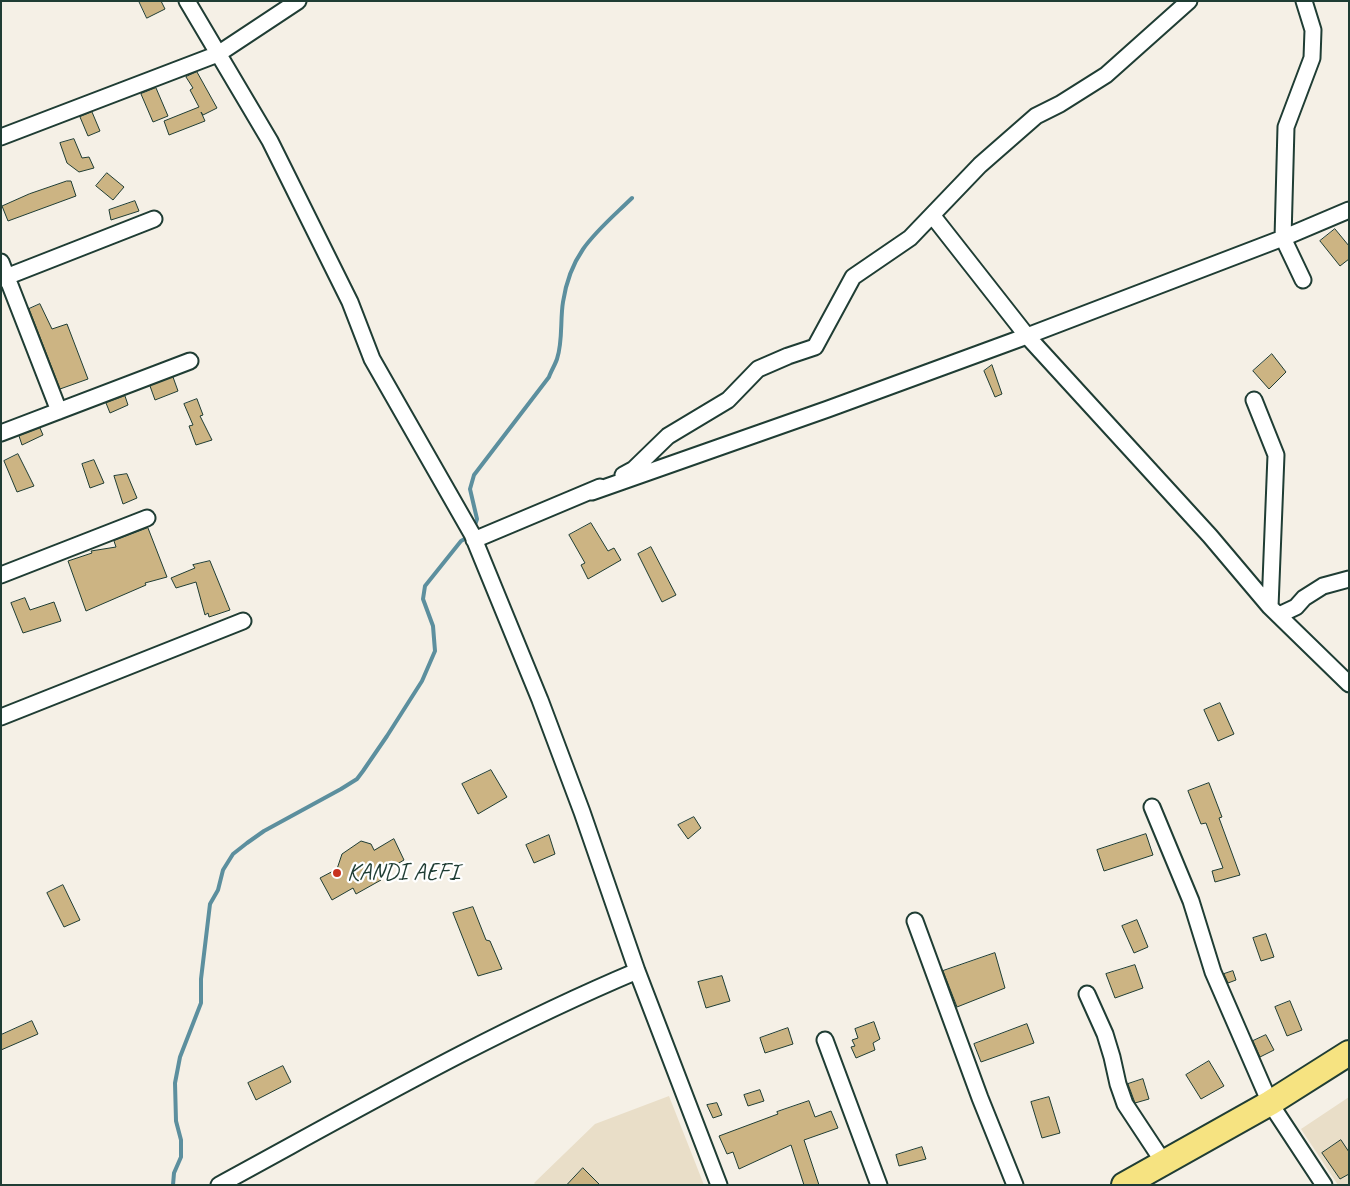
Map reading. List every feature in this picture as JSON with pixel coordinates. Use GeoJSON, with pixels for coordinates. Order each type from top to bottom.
{"type":"FeatureCollection","features":[{"type":"Feature","properties":{"kind":"main road"},"geometry":{"type":"LineString","coordinates":[[1124,1185],[1270,1103],[1349,1053]]}},
{"type":"Feature","properties":{"kind":"street"},"geometry":{"type":"LineString","coordinates":[[187,1],[270,141],[350,302],[372,359],[474,540],[540,700],[582,812],[637,971],[719,1185]]}},
{"type":"Feature","properties":{"kind":"street"},"geometry":{"type":"LineString","coordinates":[[1,137],[218,54],[298,1]]}},
{"type":"Feature","properties":{"kind":"street"},"geometry":{"type":"LineString","coordinates":[[592,492],[634,469],[668,436],[728,400],[758,369],[815,346],[852,277],[910,238],[980,166],[1036,116],[1060,104],[1106,75],[1189,1]]}},
{"type":"Feature","properties":{"kind":"street"},"geometry":{"type":"LineString","coordinates":[[1303,280],[1283,238],[1286,127],[1312,58],[1313,30],[1304,1]]}},
{"type":"Feature","properties":{"kind":"street"},"geometry":{"type":"LineString","coordinates":[[474,540],[592,492],[828,409],[1027,336],[1283,238],[1349,210]]}},
{"type":"Feature","properties":{"kind":"street"},"geometry":{"type":"LineString","coordinates":[[932,215],[1027,336],[1210,536],[1275,611],[1349,684]]}},
{"type":"Feature","properties":{"kind":"street"},"geometry":{"type":"LineString","coordinates":[[4,278],[154,219]]}},
{"type":"Feature","properties":{"kind":"street"},"geometry":{"type":"LineString","coordinates":[[1,262],[4,278],[59,411]]}},
{"type":"Feature","properties":{"kind":"street"},"geometry":{"type":"LineString","coordinates":[[1,433],[190,361]]}},
{"type":"Feature","properties":{"kind":"street"},"geometry":{"type":"LineString","coordinates":[[1254,400],[1276,455],[1275,611]]}},
{"type":"Feature","properties":{"kind":"street"},"geometry":{"type":"LineString","coordinates":[[1,575],[147,518]]}},
{"type":"Feature","properties":{"kind":"street"},"geometry":{"type":"LineString","coordinates":[[1275,611],[1296,607],[1304,598],[1323,586],[1349,579]]}},
{"type":"Feature","properties":{"kind":"street"},"geometry":{"type":"LineString","coordinates":[[1,717],[243,621]]}},
{"type":"Feature","properties":{"kind":"street"},"geometry":{"type":"LineString","coordinates":[[1152,807],[1191,901],[1213,972],[1270,1103],[1324,1185]]}},
{"type":"Feature","properties":{"kind":"street"},"geometry":{"type":"LineString","coordinates":[[915,921],[980,1098],[1015,1185]]}},
{"type":"Feature","properties":{"kind":"street"},"geometry":{"type":"LineString","coordinates":[[219,1185],[471,1048],[572,998],[637,971]]}},
{"type":"Feature","properties":{"kind":"street"},"geometry":{"type":"LineString","coordinates":[[1087,994],[1104,1034],[1125,1104],[1164,1163]]}},
{"type":"Feature","properties":{"kind":"street"},"geometry":{"type":"LineString","coordinates":[[825,1040],[879,1185]]}},
{"type":"Feature","properties":{"kind":"shaded area"},"geometry":{"type":"Polygon","coordinates":[[[669,1096],[704,1185],[536,1185],[534,1183],[595,1124],[669,1096]]]}},
{"type":"Feature","properties":{"kind":"shaded area"},"geometry":{"type":"Polygon","coordinates":[[[1349,1097],[1349,1185],[1338,1185],[1301,1129],[1349,1097]]]}},
{"type":"Feature","properties":{"kind":"building"},"geometry":{"type":"Polygon","coordinates":[[[139,1],[161,1],[165,9],[147,18],[139,1]]]}},
{"type":"Feature","properties":{"kind":"building"},"geometry":{"type":"Polygon","coordinates":[[[197,72],[217,108],[203,115],[201,112],[205,121],[169,135],[164,121],[199,107],[190,90],[193,88],[186,77],[197,72]]]}},
{"type":"Feature","properties":{"kind":"building"},"geometry":{"type":"Polygon","coordinates":[[[156,88],[168,116],[153,122],[141,94],[156,88]]]}},
{"type":"Feature","properties":{"kind":"building"},"geometry":{"type":"Polygon","coordinates":[[[92,112],[100,131],[88,136],[80,117],[92,112]]]}},
{"type":"Feature","properties":{"kind":"building"},"geometry":{"type":"Polygon","coordinates":[[[74,139],[82,158],[89,157],[94,168],[79,172],[67,163],[60,143],[74,139]]]}},
{"type":"Feature","properties":{"kind":"building"},"geometry":{"type":"Polygon","coordinates":[[[107,173],[124,187],[113,200],[96,186],[107,173]]]}},
{"type":"Feature","properties":{"kind":"building"},"geometry":{"type":"Polygon","coordinates":[[[71,181],[76,196],[8,221],[2,206],[29,194],[71,181]]]}},
{"type":"Feature","properties":{"kind":"building"},"geometry":{"type":"Polygon","coordinates":[[[135,201],[139,211],[111,220],[109,210],[135,201]]]}},
{"type":"Feature","properties":{"kind":"building"},"geometry":{"type":"Polygon","coordinates":[[[1335,229],[1349,246],[1349,259],[1340,266],[1320,241],[1335,229]]]}},
{"type":"Feature","properties":{"kind":"building"},"geometry":{"type":"Polygon","coordinates":[[[40,304],[52,329],[67,324],[88,379],[60,389],[29,309],[40,304]]]}},
{"type":"Feature","properties":{"kind":"building"},"geometry":{"type":"Polygon","coordinates":[[[1272,354],[1286,372],[1269,389],[1253,371],[1272,354]]]}},
{"type":"Feature","properties":{"kind":"building"},"geometry":{"type":"Polygon","coordinates":[[[992,365],[1002,394],[995,397],[984,371],[992,365]]]}},
{"type":"Feature","properties":{"kind":"building"},"geometry":{"type":"Polygon","coordinates":[[[173,377],[178,391],[155,400],[150,386],[173,377]]]}},
{"type":"Feature","properties":{"kind":"building"},"geometry":{"type":"Polygon","coordinates":[[[125,396],[128,405],[110,413],[106,403],[125,396]]]}},
{"type":"Feature","properties":{"kind":"building"},"geometry":{"type":"Polygon","coordinates":[[[197,399],[203,415],[200,416],[212,440],[196,445],[189,426],[193,425],[184,404],[197,399]]]}},
{"type":"Feature","properties":{"kind":"building"},"geometry":{"type":"Polygon","coordinates":[[[40,428],[43,435],[22,445],[19,436],[40,428]]]}},
{"type":"Feature","properties":{"kind":"building"},"geometry":{"type":"Polygon","coordinates":[[[18,454],[34,486],[17,492],[4,461],[18,454]]]}},
{"type":"Feature","properties":{"kind":"building"},"geometry":{"type":"Polygon","coordinates":[[[94,460],[104,483],[90,488],[82,464],[94,460]]]}},
{"type":"Feature","properties":{"kind":"building"},"geometry":{"type":"Polygon","coordinates":[[[127,474],[137,498],[123,504],[114,476],[127,474]]]}},
{"type":"Feature","properties":{"kind":"building"},"geometry":{"type":"Polygon","coordinates":[[[591,523],[608,551],[614,548],[621,560],[588,579],[581,565],[585,563],[569,535],[591,523]]]}},
{"type":"Feature","properties":{"kind":"building"},"geometry":{"type":"Polygon","coordinates":[[[148,528],[167,577],[145,583],[146,585],[86,611],[68,561],[92,553],[91,551],[116,547],[114,541],[148,528]]]}},
{"type":"Feature","properties":{"kind":"building"},"geometry":{"type":"Polygon","coordinates":[[[651,547],[676,595],[662,602],[638,554],[651,547]]]}},
{"type":"Feature","properties":{"kind":"building"},"geometry":{"type":"Polygon","coordinates":[[[210,561],[230,610],[209,617],[208,613],[205,615],[196,582],[176,588],[171,578],[195,568],[193,565],[210,561]]]}},
{"type":"Feature","properties":{"kind":"building"},"geometry":{"type":"Polygon","coordinates":[[[25,598],[30,610],[54,602],[61,621],[23,633],[11,603],[25,598]]]}},
{"type":"Feature","properties":{"kind":"building"},"geometry":{"type":"Polygon","coordinates":[[[1220,703],[1234,734],[1218,741],[1204,710],[1220,703]]]}},
{"type":"Feature","properties":{"kind":"building"},"geometry":{"type":"Polygon","coordinates":[[[491,770],[507,797],[478,814],[462,784],[491,770]]]}},
{"type":"Feature","properties":{"kind":"building"},"geometry":{"type":"Polygon","coordinates":[[[1209,783],[1222,817],[1219,818],[1240,875],[1215,882],[1212,871],[1223,868],[1206,823],[1201,824],[1188,791],[1209,783]]]}},
{"type":"Feature","properties":{"kind":"building"},"geometry":{"type":"Polygon","coordinates":[[[694,817],[701,828],[688,839],[678,825],[694,817]]]}},
{"type":"Feature","properties":{"kind":"building"},"geometry":{"type":"Polygon","coordinates":[[[1146,834],[1153,855],[1104,871],[1097,850],[1146,834]]]}},
{"type":"Feature","properties":{"kind":"building"},"geometry":{"type":"Polygon","coordinates":[[[549,835],[555,854],[534,863],[526,845],[549,835]]]}},
{"type":"Feature","properties":{"kind":"building"},"geometry":{"type":"Polygon","coordinates":[[[394,839],[404,860],[380,874],[381,880],[356,894],[353,888],[332,900],[320,878],[337,869],[342,854],[361,841],[371,844],[374,850],[394,839]]]}},
{"type":"Feature","properties":{"kind":"building"},"geometry":{"type":"Polygon","coordinates":[[[63,885],[80,920],[64,927],[47,893],[63,885]]]}},
{"type":"Feature","properties":{"kind":"building"},"geometry":{"type":"Polygon","coordinates":[[[473,907],[486,940],[490,941],[502,969],[478,976],[453,913],[473,907]]]}},
{"type":"Feature","properties":{"kind":"building"},"geometry":{"type":"Polygon","coordinates":[[[1137,920],[1148,947],[1134,953],[1122,926],[1137,920]]]}},
{"type":"Feature","properties":{"kind":"building"},"geometry":{"type":"Polygon","coordinates":[[[1266,934],[1274,957],[1261,961],[1253,938],[1266,934]]]}},
{"type":"Feature","properties":{"kind":"building"},"geometry":{"type":"Polygon","coordinates":[[[995,953],[1005,988],[957,1007],[943,971],[995,953]]]}},
{"type":"Feature","properties":{"kind":"building"},"geometry":{"type":"Polygon","coordinates":[[[1135,965],[1143,988],[1115,998],[1106,974],[1135,965]]]}},
{"type":"Feature","properties":{"kind":"building"},"geometry":{"type":"Polygon","coordinates":[[[1233,971],[1236,980],[1228,983],[1224,974],[1233,971]]]}},
{"type":"Feature","properties":{"kind":"building"},"geometry":{"type":"Polygon","coordinates":[[[722,976],[730,1001],[706,1008],[698,982],[722,976]]]}},
{"type":"Feature","properties":{"kind":"building"},"geometry":{"type":"Polygon","coordinates":[[[1290,1001],[1302,1030],[1287,1036],[1275,1007],[1290,1001]]]}},
{"type":"Feature","properties":{"kind":"building"},"geometry":{"type":"Polygon","coordinates":[[[32,1021],[38,1034],[1,1050],[1,1035],[32,1021]]]}},
{"type":"Feature","properties":{"kind":"building"},"geometry":{"type":"Polygon","coordinates":[[[874,1022],[880,1039],[873,1043],[875,1050],[856,1058],[851,1047],[855,1046],[852,1040],[858,1038],[855,1029],[874,1022]]]}},
{"type":"Feature","properties":{"kind":"building"},"geometry":{"type":"Polygon","coordinates":[[[1027,1024],[1034,1043],[981,1062],[974,1044],[1027,1024]]]}},
{"type":"Feature","properties":{"kind":"building"},"geometry":{"type":"Polygon","coordinates":[[[788,1028],[793,1044],[765,1053],[760,1038],[788,1028]]]}},
{"type":"Feature","properties":{"kind":"building"},"geometry":{"type":"Polygon","coordinates":[[[1266,1035],[1274,1050],[1260,1057],[1253,1041],[1266,1035]]]}},
{"type":"Feature","properties":{"kind":"building"},"geometry":{"type":"Polygon","coordinates":[[[1209,1061],[1224,1086],[1201,1099],[1186,1075],[1209,1061]]]}},
{"type":"Feature","properties":{"kind":"building"},"geometry":{"type":"Polygon","coordinates":[[[283,1066],[291,1082],[256,1100],[248,1083],[283,1066]]]}},
{"type":"Feature","properties":{"kind":"building"},"geometry":{"type":"Polygon","coordinates":[[[1143,1079],[1149,1099],[1135,1103],[1128,1084],[1143,1079]]]}},
{"type":"Feature","properties":{"kind":"building"},"geometry":{"type":"Polygon","coordinates":[[[760,1090],[764,1101],[748,1106],[744,1095],[760,1090]]]}},
{"type":"Feature","properties":{"kind":"building"},"geometry":{"type":"Polygon","coordinates":[[[1049,1097],[1060,1133],[1042,1138],[1031,1102],[1049,1097]]]}},
{"type":"Feature","properties":{"kind":"building"},"geometry":{"type":"Polygon","coordinates":[[[809,1101],[815,1117],[831,1111],[838,1128],[804,1140],[819,1185],[804,1185],[791,1145],[739,1169],[733,1152],[727,1154],[719,1136],[809,1101]]]}},
{"type":"Feature","properties":{"kind":"building"},"geometry":{"type":"Polygon","coordinates":[[[717,1103],[722,1115],[713,1118],[707,1105],[717,1103]]]}},
{"type":"Feature","properties":{"kind":"building"},"geometry":{"type":"Polygon","coordinates":[[[1341,1140],[1349,1152],[1349,1174],[1340,1179],[1322,1153],[1341,1140]]]}},
{"type":"Feature","properties":{"kind":"building"},"geometry":{"type":"Polygon","coordinates":[[[922,1147],[926,1159],[899,1166],[896,1155],[922,1147]]]}},
{"type":"Feature","properties":{"kind":"building"},"geometry":{"type":"Polygon","coordinates":[[[583,1168],[600,1185],[567,1185],[583,1168]]]}},
{"type":"Feature","properties":{"kind":"waterway"},"geometry":{"type":"LineString","coordinates":[[474,528],[477,519],[470,489],[474,475],[549,377],[559,352],[563,302],[572,269],[587,243],[632,198]]}},
{"type":"Feature","properties":{"kind":"waterway"},"geometry":{"type":"LineString","coordinates":[[173,1185],[174,1173],[181,1157],[181,1140],[176,1121],[175,1083],[180,1057],[201,1003],[201,979],[210,904],[218,890],[223,870],[233,854],[247,843],[264,831],[341,789],[357,779],[363,771],[422,681],[435,651],[433,626],[423,599],[425,586],[461,541],[470,536]]}},
{"type":"Feature","properties":{"kind":"place","name":"KANDI AEFI"},"geometry":{"type":"Point","coordinates":[337,873]}}]}
